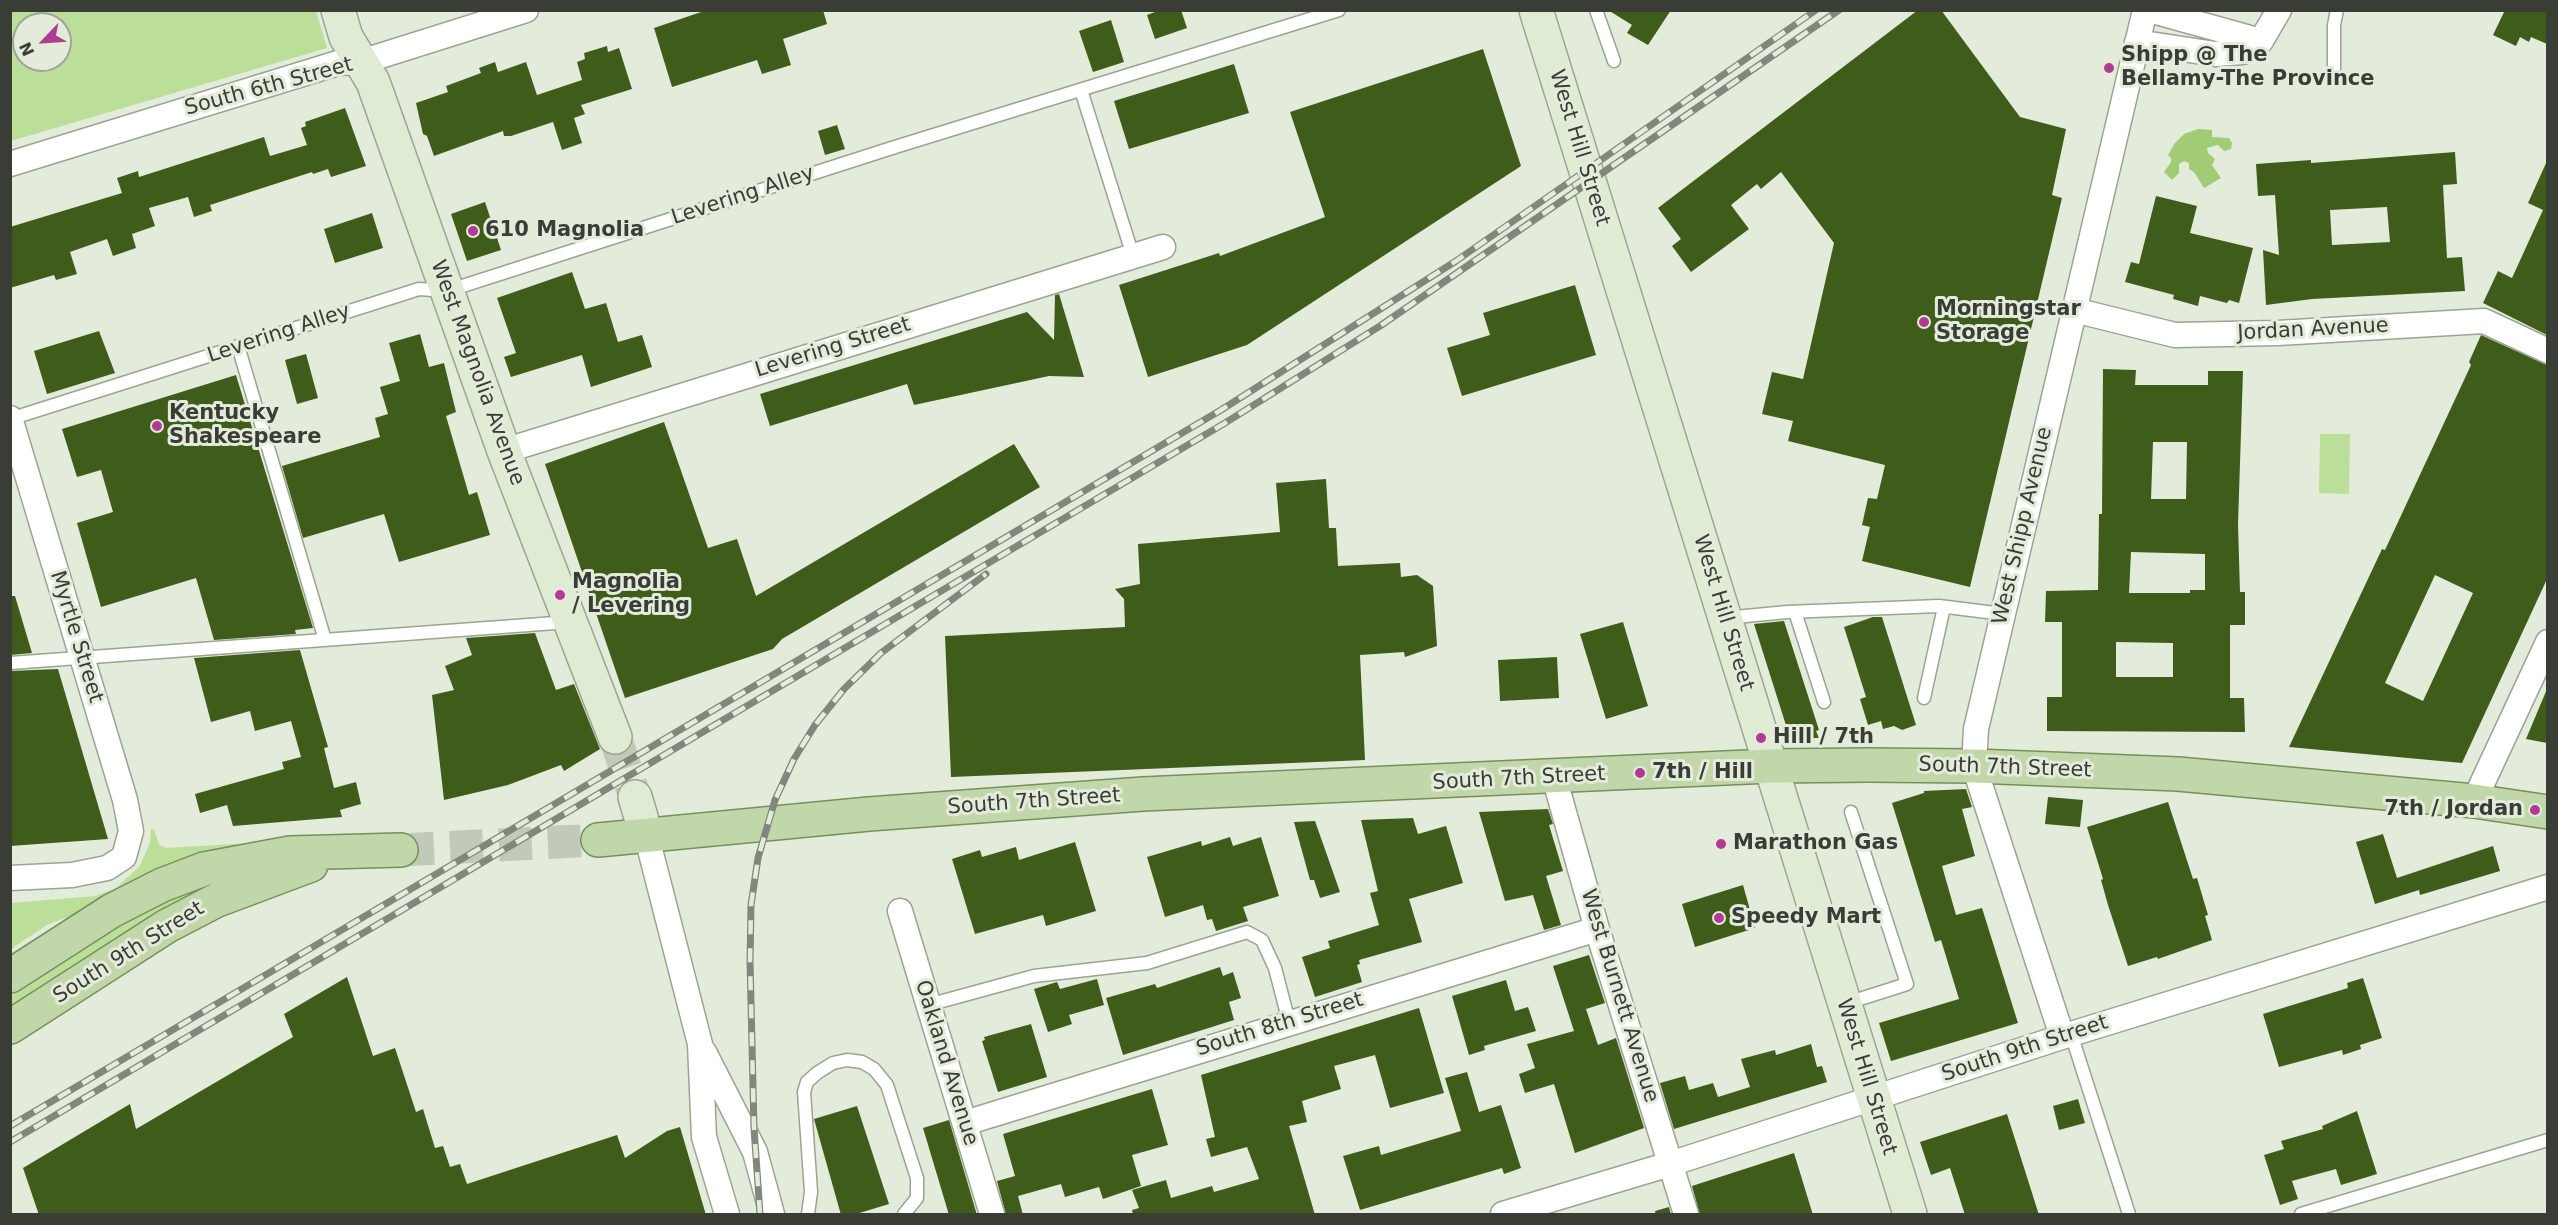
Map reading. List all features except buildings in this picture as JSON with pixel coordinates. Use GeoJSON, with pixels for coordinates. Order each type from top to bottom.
{"type":"FeatureCollection","features":[{"type":"Feature","properties":{"kind":"main road","name":"South 7th Street"},"geometry":{"type":"LineString","coordinates":[[598,840],[869,813],[1143,794],[1770,766],[1974,766],[2178,774],[2474,801],[2547,812]]}},
{"type":"Feature","properties":{"kind":"main road"},"geometry":{"type":"LineString","coordinates":[[347,853],[400,850]]}},
{"type":"Feature","properties":{"kind":"main road","name":"South 9th Street"},"geometry":{"type":"LineString","coordinates":[[10,976],[111,911],[162,885],[204,869],[290,853],[347,853]]}},
{"type":"Feature","properties":{"kind":"main road","name":"South 9th Street"},"geometry":{"type":"LineString","coordinates":[[10,1027],[167,926],[215,901],[347,853]]}},
{"type":"Feature","properties":{"kind":"street","name":"West Magnolia Avenue"},"geometry":{"type":"LineString","coordinates":[[338,10],[346,37],[373,82],[504,451],[615,737]]}},
{"type":"Feature","properties":{"kind":"street","name":"South 6th Street"},"geometry":{"type":"LineString","coordinates":[[10,164],[338,63],[361,62],[485,17],[526,10]]}},
{"type":"Feature","properties":{"kind":"street","name":"West Hill Street"},"geometry":{"type":"LineString","coordinates":[[1536,10],[1872,1099],[1910,1215]]}},
{"type":"Feature","properties":{"kind":"street"},"geometry":{"type":"LineString","coordinates":[[2147,10],[2261,41]]}},
{"type":"Feature","properties":{"kind":"street","name":"West Shipp Avenue"},"geometry":{"type":"LineString","coordinates":[[2066,1035],[1974,766],[1976,729],[2137,42],[2147,10]]}},
{"type":"Feature","properties":{"kind":"street"},"geometry":{"type":"LineString","coordinates":[[2137,42],[2215,54],[2243,52],[2261,41],[2279,10]]}},
{"type":"Feature","properties":{"kind":"street","name":"Levering Street"},"geometry":{"type":"LineString","coordinates":[[504,451],[1163,247]]}},
{"type":"Feature","properties":{"kind":"street","name":"Jordan Avenue"},"geometry":{"type":"LineString","coordinates":[[2074,310],[2175,335],[2277,333],[2484,321],[2547,351]]}},
{"type":"Feature","properties":{"kind":"street","name":"Myrtle Street"},"geometry":{"type":"LineString","coordinates":[[10,418],[125,800],[131,831],[124,857],[107,868],[72,875],[10,878]]}},
{"type":"Feature","properties":{"kind":"street"},"geometry":{"type":"LineString","coordinates":[[2474,801],[2547,642]]}},
{"type":"Feature","properties":{"kind":"street","name":"West Burnett Avenue"},"geometry":{"type":"LineString","coordinates":[[1554,777],[1597,929],[1686,1215]]}},
{"type":"Feature","properties":{"kind":"street"},"geometry":{"type":"LineString","coordinates":[[634,797],[646,834],[699,1044],[704,1137],[727,1215]]}},
{"type":"Feature","properties":{"kind":"street","name":"South 9th Street"},"geometry":{"type":"LineString","coordinates":[[1503,1215],[1670,1164],[2066,1035],[2547,887]]}},
{"type":"Feature","properties":{"kind":"street","name":"Oakland Avenue"},"geometry":{"type":"LineString","coordinates":[[900,911],[992,1215]]}},
{"type":"Feature","properties":{"kind":"street","name":"South 8th Street"},"geometry":{"type":"LineString","coordinates":[[965,1123],[1597,929]]}},
{"type":"Feature","properties":{"kind":"street"},"geometry":{"type":"LineString","coordinates":[[699,1044],[755,1152],[772,1215]]}},
{"type":"Feature","properties":{"kind":"lane","name":"Levering Alley"},"geometry":{"type":"LineString","coordinates":[[10,418],[419,289],[447,291],[1339,10]]}},
{"type":"Feature","properties":{"kind":"lane"},"geometry":{"type":"LineString","coordinates":[[1596,10],[1614,61]]}},
{"type":"Feature","properties":{"kind":"lane"},"geometry":{"type":"LineString","coordinates":[[2334,73],[2334,25],[2337,10]]}},
{"type":"Feature","properties":{"kind":"lane"},"geometry":{"type":"LineString","coordinates":[[1081,90],[1133,256]]}},
{"type":"Feature","properties":{"kind":"lane"},"geometry":{"type":"LineString","coordinates":[[238,346],[325,640]]}},
{"type":"Feature","properties":{"kind":"lane"},"geometry":{"type":"LineString","coordinates":[[1724,619],[1795,612],[1944,607],[2003,614]]}},
{"type":"Feature","properties":{"kind":"lane"},"geometry":{"type":"LineString","coordinates":[[1924,698],[1944,607]]}},
{"type":"Feature","properties":{"kind":"lane"},"geometry":{"type":"LineString","coordinates":[[1795,612],[1824,702]]}},
{"type":"Feature","properties":{"kind":"lane"},"geometry":{"type":"LineString","coordinates":[[10,663],[570,622]]}},
{"type":"Feature","properties":{"kind":"lane"},"geometry":{"type":"LineString","coordinates":[[1843,1004],[1907,984],[1851,812]]}},
{"type":"Feature","properties":{"kind":"lane"},"geometry":{"type":"LineString","coordinates":[[928,1005],[1034,976],[1147,963],[1247,932],[1262,940],[1275,968],[1289,1022]]}},
{"type":"Feature","properties":{"kind":"lane"},"geometry":{"type":"LineString","coordinates":[[2066,1035],[2129,1215]]}},
{"type":"Feature","properties":{"kind":"lane"},"geometry":{"type":"LineString","coordinates":[[808,1215],[811,1192],[804,1092],[807,1082],[817,1073],[833,1064],[847,1060],[862,1062],[874,1069],[887,1085],[917,1178],[917,1198],[904,1215]]}},
{"type":"Feature","properties":{"kind":"lane"},"geometry":{"type":"LineString","coordinates":[[2301,1215],[2547,1140]]}},
{"type":"Feature","properties":{"kind":"shaded area"},"geometry":{"type":"Polygon","coordinates":[[[11,10],[316,11],[327,48],[11,141],[11,10]]]}},
{"type":"Feature","properties":{"kind":"shaded area"},"geometry":{"type":"Polygon","coordinates":[[[2198,129],[2212,130],[2212,137],[2229,138],[2232,143],[2231,149],[2224,151],[2218,145],[2207,148],[2208,153],[2215,159],[2212,165],[2221,178],[2204,188],[2194,172],[2189,169],[2189,163],[2184,161],[2179,164],[2179,173],[2172,180],[2164,172],[2171,162],[2168,155],[2175,143],[2184,134],[2198,129]]]}},
{"type":"Feature","properties":{"kind":"shaded area"},"geometry":{"type":"Polygon","coordinates":[[[2320,434],[2350,434],[2349,494],[2319,493],[2320,434]]]}},
{"type":"Feature","properties":{"kind":"shaded area"},"geometry":{"type":"Polygon","coordinates":[[[151,829],[154,829],[159,845],[166,848],[267,842],[47,925],[11,949],[11,903],[95,896],[116,888],[139,867],[150,843],[151,829]]]}},
{"type":"Feature","properties":{"kind":"shaded area"},"geometry":{"type":"Polygon","coordinates":[[[244,871],[11,1015],[11,996],[137,914],[167,899],[244,871]]]}},
{"type":"Feature","properties":{"kind":"tunnel"},"geometry":{"type":"LineString","coordinates":[[615,737],[635,797]]}},
{"type":"Feature","properties":{"kind":"tunnel"},"geometry":{"type":"LineString","coordinates":[[401,850],[598,840]]}},
{"type":"Feature","properties":{"kind":"railway"},"geometry":{"type":"LineString","coordinates":[[10,1126],[1221,410],[1456,261],[1816,10]]}},
{"type":"Feature","properties":{"kind":"railway"},"geometry":{"type":"LineString","coordinates":[[10,1142],[1225,423],[1380,326],[1839,10]]}},
{"type":"Feature","properties":{"kind":"railway"},"geometry":{"type":"LineString","coordinates":[[760,1214],[754,1128],[751,905],[758,858],[775,800],[794,759],[815,725],[844,689],[881,653],[986,574]]}},
{"type":"Feature","properties":{"kind":"place","name":"Shipp @ The Bellamy-The Province"},"geometry":{"type":"Point","coordinates":[2109,68]}},
{"type":"Feature","properties":{"kind":"place","name":"610 Magnolia"},"geometry":{"type":"Point","coordinates":[473,231]}},
{"type":"Feature","properties":{"kind":"place","name":"Morningstar Storage"},"geometry":{"type":"Point","coordinates":[1924,322]}},
{"type":"Feature","properties":{"kind":"place","name":"Kentucky Shakespeare"},"geometry":{"type":"Point","coordinates":[157,426]}},
{"type":"Feature","properties":{"kind":"place","name":"Magnolia / Levering"},"geometry":{"type":"Point","coordinates":[560,595]}},
{"type":"Feature","properties":{"kind":"place","name":"Hill / 7th"},"geometry":{"type":"Point","coordinates":[1761,738]}},
{"type":"Feature","properties":{"kind":"place","name":"7th / Hill"},"geometry":{"type":"Point","coordinates":[1640,773]}},
{"type":"Feature","properties":{"kind":"place","name":"7th / Jordan"},"geometry":{"type":"Point","coordinates":[2535,810]}},
{"type":"Feature","properties":{"kind":"place","name":"Marathon Gas"},"geometry":{"type":"Point","coordinates":[1721,844]}},
{"type":"Feature","properties":{"kind":"place","name":"Speedy Mart"},"geometry":{"type":"Point","coordinates":[1719,918]}}]}
